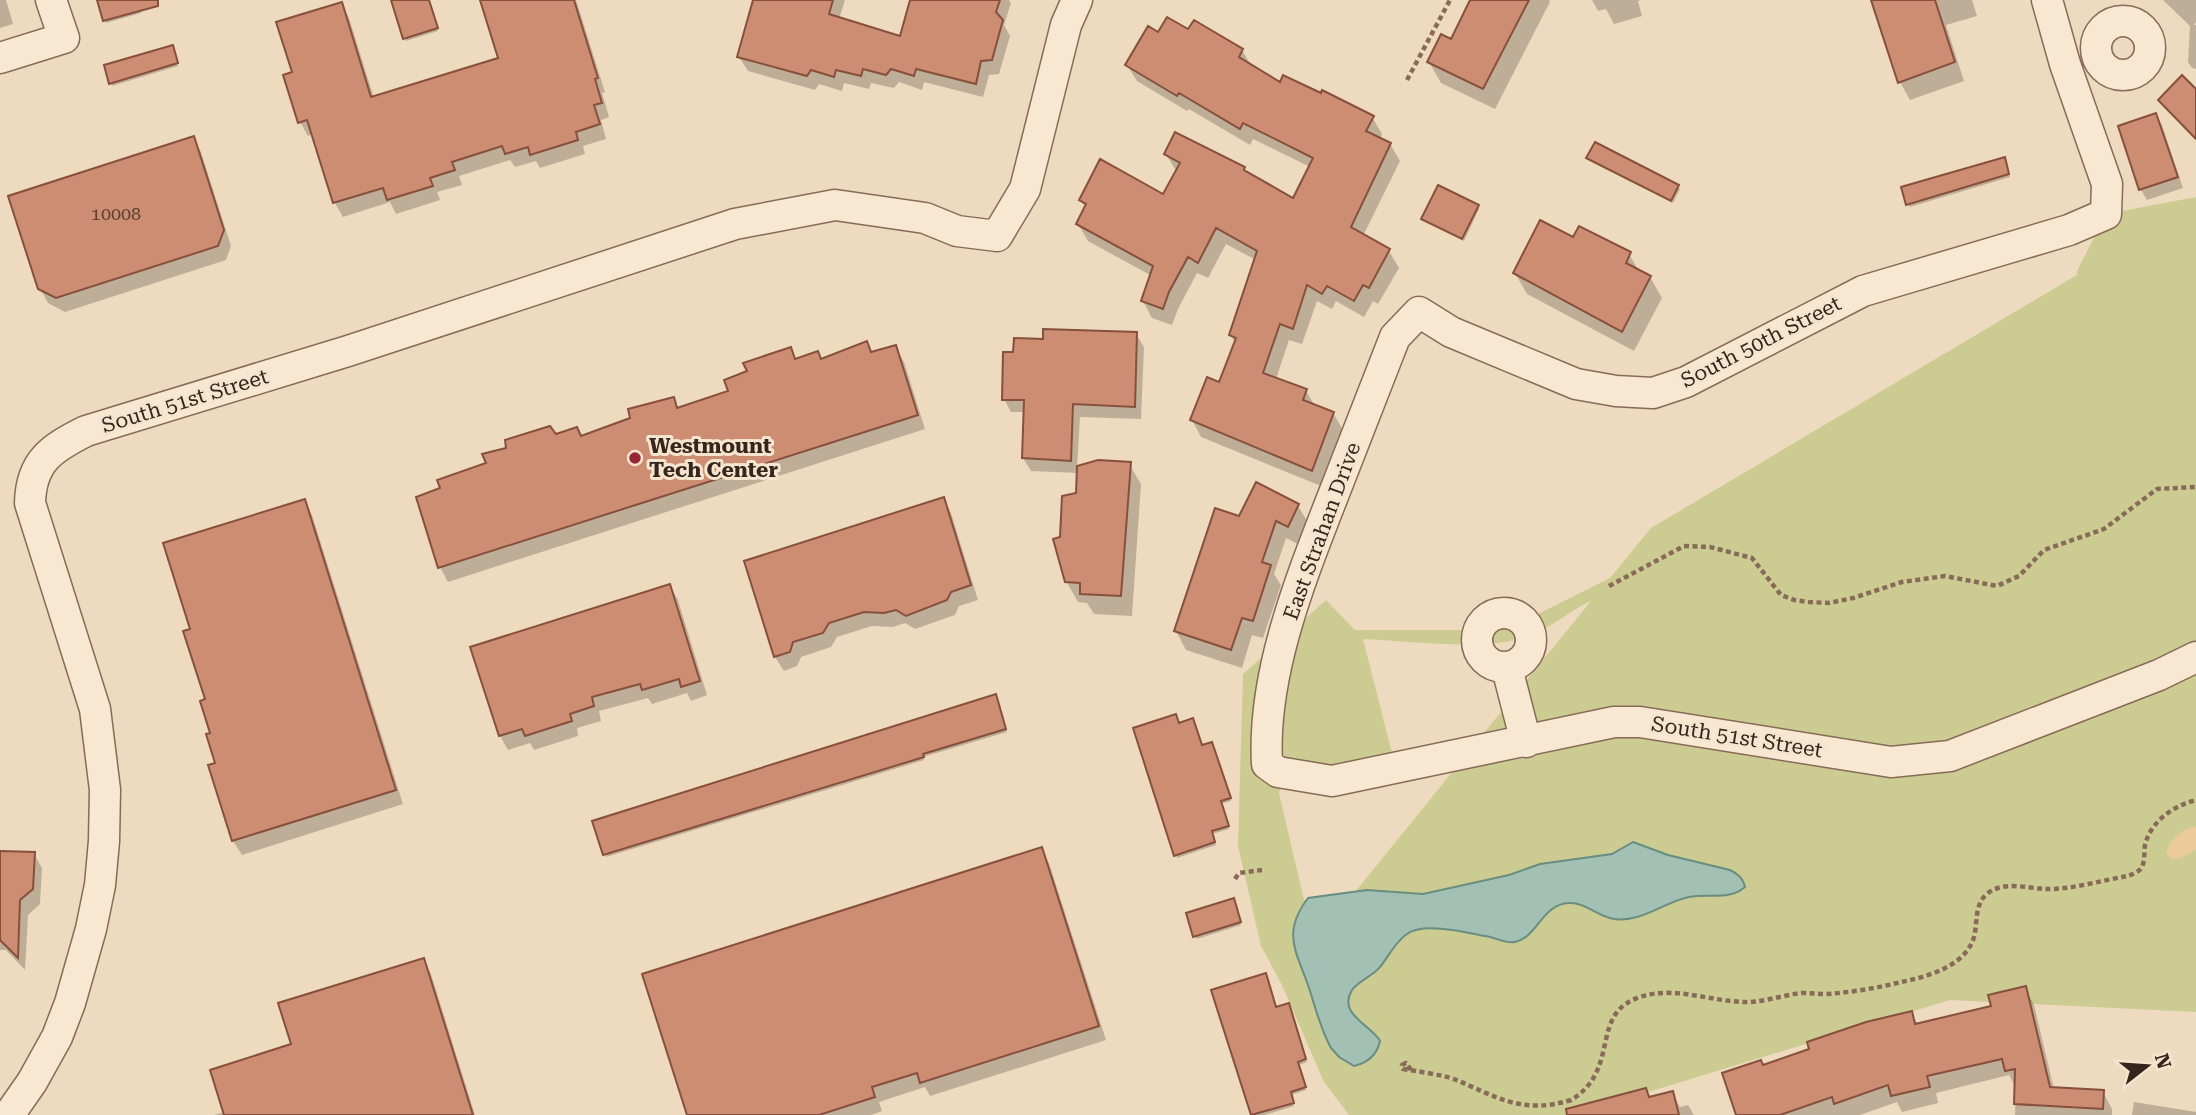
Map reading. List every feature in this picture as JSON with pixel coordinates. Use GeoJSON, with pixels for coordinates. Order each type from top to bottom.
{"type":"FeatureCollection","features":[{"type":"Feature","properties":{"kind":"street"},"geometry":{"type":"LineString","coordinates":[[0,58],[64,38],[51,0]]}},
{"type":"Feature","properties":{"kind":"street","name":"South 51st Street"},"geometry":{"type":"LineString","coordinates":[[9,1115],[32,1082],[57,1037],[70,1003],[91,929],[100,885],[104,841],[105,790],[96,709],[30,503],[32,478],[43,459],[64,442],[86,431],[348,351],[735,224],[835,205],[925,218],[957,232],[997,236],[1025,189],[1066,25],[1077,0]]}},
{"type":"Feature","properties":{"kind":"street"},"geometry":{"type":"LineString","coordinates":[[2047,0],[2065,64],[2096,55]]}},
{"type":"Feature","properties":{"kind":"street","name":"South 50th Street"},"geometry":{"type":"LineString","coordinates":[[1419,312],[1451,332],[1576,384],[1616,391],[1653,393],[1686,382],[1863,291],[2068,230],[2106,214],[2106,184],[2065,64]]}},
{"type":"Feature","properties":{"kind":"street","name":"East Strahan Drive"},"geometry":{"type":"LineString","coordinates":[[1267,764],[1266,736],[1281,645],[1301,578],[1395,337],[1419,312]]}},
{"type":"Feature","properties":{"kind":"street","name":"South 51st Street"},"geometry":{"type":"LineString","coordinates":[[1267,764],[1278,772],[1332,781],[1614,722],[1640,722],[1891,762],[1915,761],[1950,756],[2159,675],[2196,657]]}},
{"type":"Feature","properties":{"kind":"street"},"geometry":{"type":"LineString","coordinates":[[1507,668],[1526,742]]}},
{"type":"Feature","properties":{"kind":"path"},"geometry":{"type":"LineString","coordinates":[[1407,80],[1450,0]]}},
{"type":"Feature","properties":{"kind":"path"},"geometry":{"type":"LineString","coordinates":[[1609,586],[1684,546],[1697,545],[1752,558],[1781,595],[1809,603],[1829,603],[1902,582],[1945,576],[1997,586],[2019,576],[2044,550],[2104,529],[2157,489],[2196,487]]}},
{"type":"Feature","properties":{"kind":"path"},"geometry":{"type":"LineString","coordinates":[[1534,1112],[1570,1100],[1585,1089],[1596,1075],[1604,1057],[1609,1023],[1615,1012],[1625,1003],[1655,993],[1730,1001],[1763,1001],[1803,993],[1827,994],[1852,990],[1923,977],[1940,971],[1968,949],[1973,939],[1977,910],[1987,894],[2006,886],[2048,890],[2128,876],[2143,865],[2146,843],[2157,822],[2177,807],[2196,800]]}},
{"type":"Feature","properties":{"kind":"path"},"geometry":{"type":"LineString","coordinates":[[1234,879],[1239,873],[1262,870]]}},
{"type":"Feature","properties":{"kind":"path"},"geometry":{"type":"LineString","coordinates":[[1412,1070],[1451,1078],[1512,1109]]}},
{"type":"Feature","properties":{"kind":"green space"},"geometry":{"type":"Polygon","coordinates":[[[2196,197],[2196,1012],[1950,1000],[1573,1115],[1349,1115],[1324,1082],[1281,983],[1261,946],[1238,846],[1243,674],[1326,600],[1355,630],[1478,630],[1524,621],[1610,578],[1651,528],[2077,275],[2106,214],[2196,197]],[[1591,601],[1538,633],[1512,641],[1470,645],[1363,639],[1396,769],[1285,774],[1279,793],[1304,900],[1355,892],[1591,601]]]}},
{"type":"Feature","properties":{"kind":"sand"},"geometry":{"type":"Polygon","coordinates":[[[2196,827],[2196,849],[2181,858],[2171,859],[2166,852],[2174,838],[2196,827]]]}},
{"type":"Feature","properties":{"kind":"shaded area"},"geometry":{"type":"Polygon","coordinates":[[[1633,842],[1668,855],[1730,870],[1740,877],[1745,887],[1732,894],[1689,897],[1643,915],[1624,919],[1608,918],[1575,903],[1560,905],[1552,909],[1523,939],[1515,942],[1444,929],[1414,930],[1399,941],[1377,970],[1352,990],[1349,999],[1352,1013],[1380,1041],[1374,1054],[1354,1066],[1339,1057],[1331,1048],[1294,944],[1295,923],[1308,898],[1367,890],[1423,894],[1509,875],[1540,864],[1612,854],[1633,842]]]}},
{"type":"Feature","properties":{"kind":"building"},"geometry":{"type":"Polygon","coordinates":[[[97,0],[158,0],[158,6],[103,21],[97,0]]]}},
{"type":"Feature","properties":{"kind":"building"},"geometry":{"type":"Polygon","coordinates":[[[391,0],[429,0],[438,28],[403,39],[391,0]]]}},
{"type":"Feature","properties":{"kind":"building"},"geometry":{"type":"Polygon","coordinates":[[[480,0],[574,0],[598,78],[595,79],[602,103],[594,105],[600,124],[576,132],[578,140],[530,155],[528,147],[505,154],[502,146],[452,162],[455,170],[430,178],[433,186],[387,200],[383,188],[333,203],[307,120],[298,123],[283,75],[292,72],[276,22],[342,2],[371,97],[498,58],[480,0]]]}},
{"type":"Feature","properties":{"kind":"building"},"geometry":{"type":"Polygon","coordinates":[[[753,0],[833,0],[829,14],[900,36],[910,0],[1000,0],[996,12],[1003,20],[992,60],[981,61],[976,84],[916,69],[914,76],[891,69],[886,75],[863,69],[861,76],[836,70],[834,77],[811,70],[807,76],[737,57],[753,0]]]}},
{"type":"Feature","properties":{"kind":"building"},"geometry":{"type":"Polygon","coordinates":[[[1470,0],[1529,0],[1483,89],[1427,62],[1441,34],[1451,39],[1470,0]]]}},
{"type":"Feature","properties":{"kind":"building"},"geometry":{"type":"Polygon","coordinates":[[[1871,0],[1935,0],[1955,62],[1898,83],[1871,0]]]}},
{"type":"Feature","properties":{"kind":"building"},"geometry":{"type":"Polygon","coordinates":[[[1167,17],[1188,29],[1194,20],[1243,49],[1239,57],[1280,82],[1283,75],[1321,93],[1322,90],[1374,116],[1366,131],[1391,143],[1351,227],[1390,249],[1369,288],[1363,285],[1354,301],[1327,286],[1322,294],[1307,285],[1293,329],[1280,324],[1263,373],[1307,389],[1303,400],[1334,412],[1312,471],[1190,420],[1207,377],[1219,382],[1236,338],[1229,335],[1257,251],[1216,228],[1198,263],[1188,257],[1163,309],[1141,301],[1153,266],[1076,224],[1086,204],[1079,200],[1100,159],[1163,194],[1180,163],[1164,154],[1175,132],[1245,167],[1244,170],[1293,198],[1313,158],[1243,123],[1240,129],[1125,65],[1148,26],[1158,32],[1167,17]]]}},
{"type":"Feature","properties":{"kind":"building"},"geometry":{"type":"Polygon","coordinates":[[[173,45],[178,63],[109,84],[104,65],[173,45]]]}},
{"type":"Feature","properties":{"kind":"building"},"geometry":{"type":"Polygon","coordinates":[[[2182,75],[2196,89],[2196,139],[2158,100],[2182,75]]]}},
{"type":"Feature","properties":{"kind":"building"},"geometry":{"type":"Polygon","coordinates":[[[2156,113],[2178,177],[2139,190],[2118,126],[2156,113]]]}},
{"type":"Feature","properties":{"kind":"building"},"geometry":{"type":"Polygon","coordinates":[[[194,136],[224,230],[218,246],[56,298],[38,289],[8,196],[194,136]]]}},
{"type":"Feature","properties":{"kind":"building"},"geometry":{"type":"Polygon","coordinates":[[[1595,142],[1679,185],[1671,201],[1586,158],[1595,142]]]}},
{"type":"Feature","properties":{"kind":"building"},"geometry":{"type":"Polygon","coordinates":[[[2005,157],[2009,174],[1906,205],[1901,187],[2005,157]]]}},
{"type":"Feature","properties":{"kind":"building"},"geometry":{"type":"Polygon","coordinates":[[[1438,185],[1479,205],[1462,239],[1421,219],[1438,185]]]}},
{"type":"Feature","properties":{"kind":"building"},"geometry":{"type":"Polygon","coordinates":[[[1540,220],[1573,237],[1579,226],[1631,252],[1626,263],[1651,276],[1622,332],[1513,273],[1540,220]]]}},
{"type":"Feature","properties":{"kind":"building"},"geometry":{"type":"Polygon","coordinates":[[[1043,329],[1137,332],[1135,407],[1073,404],[1071,461],[1022,458],[1024,400],[1002,400],[1003,352],[1013,352],[1014,338],[1043,339],[1043,329]]]}},
{"type":"Feature","properties":{"kind":"building","name":"Westmount Tech Center"},"geometry":{"type":"Polygon","coordinates":[[[867,341],[871,352],[896,345],[918,415],[438,568],[416,497],[440,488],[437,480],[486,463],[482,454],[506,448],[505,440],[550,426],[556,434],[577,427],[581,436],[630,418],[628,409],[674,397],[677,408],[728,391],[724,380],[747,371],[743,363],[791,347],[795,359],[818,351],[821,359],[867,341]]]}},
{"type":"Feature","properties":{"kind":"building"},"geometry":{"type":"Polygon","coordinates":[[[1098,460],[1131,462],[1121,596],[1080,594],[1080,583],[1065,582],[1053,539],[1060,537],[1062,496],[1076,493],[1077,466],[1098,460]]]}},
{"type":"Feature","properties":{"kind":"building"},"geometry":{"type":"Polygon","coordinates":[[[1256,482],[1299,504],[1288,527],[1276,521],[1262,562],[1271,565],[1253,621],[1242,618],[1231,650],[1174,631],[1215,508],[1239,516],[1256,482]]]}},
{"type":"Feature","properties":{"kind":"building"},"geometry":{"type":"Polygon","coordinates":[[[944,497],[971,585],[951,592],[947,600],[906,616],[896,610],[884,613],[864,612],[829,623],[823,633],[793,642],[790,652],[774,657],[744,561],[944,497]]]}},
{"type":"Feature","properties":{"kind":"building"},"geometry":{"type":"Polygon","coordinates":[[[305,499],[396,790],[232,841],[208,765],[215,763],[206,734],[210,733],[200,701],[205,699],[183,631],[190,629],[163,543],[305,499]]]}},
{"type":"Feature","properties":{"kind":"building"},"geometry":{"type":"Polygon","coordinates":[[[670,584],[700,681],[681,687],[679,679],[642,690],[640,684],[592,697],[594,706],[570,714],[572,721],[525,736],[522,729],[499,736],[470,647],[670,584]]]}},
{"type":"Feature","properties":{"kind":"building"},"geometry":{"type":"Polygon","coordinates":[[[996,694],[1006,729],[923,754],[924,757],[603,855],[592,821],[996,694]]]}},
{"type":"Feature","properties":{"kind":"building"},"geometry":{"type":"Polygon","coordinates":[[[1176,714],[1179,723],[1193,718],[1202,745],[1212,742],[1231,798],[1221,801],[1229,826],[1212,831],[1215,842],[1174,856],[1133,728],[1176,714]]]}},
{"type":"Feature","properties":{"kind":"building"},"geometry":{"type":"Polygon","coordinates":[[[1042,847],[1099,1026],[920,1083],[917,1073],[872,1087],[875,1097],[819,1115],[687,1115],[642,974],[1042,847]]]}},
{"type":"Feature","properties":{"kind":"building"},"geometry":{"type":"Polygon","coordinates":[[[0,851],[35,852],[33,889],[20,900],[18,958],[0,940],[0,851]]]}},
{"type":"Feature","properties":{"kind":"building"},"geometry":{"type":"Polygon","coordinates":[[[1234,898],[1241,922],[1193,937],[1186,913],[1234,898]]]}},
{"type":"Feature","properties":{"kind":"building"},"geometry":{"type":"Polygon","coordinates":[[[424,958],[473,1115],[224,1115],[210,1070],[291,1044],[278,1003],[424,958]]]}},
{"type":"Feature","properties":{"kind":"building"},"geometry":{"type":"Polygon","coordinates":[[[1266,973],[1276,1007],[1289,1003],[1306,1059],[1298,1062],[1306,1087],[1291,1092],[1294,1103],[1251,1115],[1211,990],[1266,973]]]}},
{"type":"Feature","properties":{"kind":"building"},"geometry":{"type":"Polygon","coordinates":[[[2026,986],[2050,1087],[2104,1090],[2103,1109],[2014,1104],[2015,1069],[2005,1071],[2002,1059],[1927,1076],[1930,1087],[1891,1096],[1888,1085],[1834,1104],[1832,1097],[1780,1115],[1736,1115],[1722,1073],[1761,1060],[1763,1065],[1809,1049],[1807,1042],[1866,1022],[1912,1011],[1915,1024],[1991,1006],[1988,995],[2026,986]]]}},
{"type":"Feature","properties":{"kind":"building"},"geometry":{"type":"Polygon","coordinates":[[[1646,1088],[1649,1097],[1673,1091],[1679,1115],[1567,1115],[1566,1109],[1646,1088]]]}},
{"type":"Feature","properties":{"kind":"place","name":"Westmount Tech Center"},"geometry":{"type":"Point","coordinates":[635,458]}}]}
